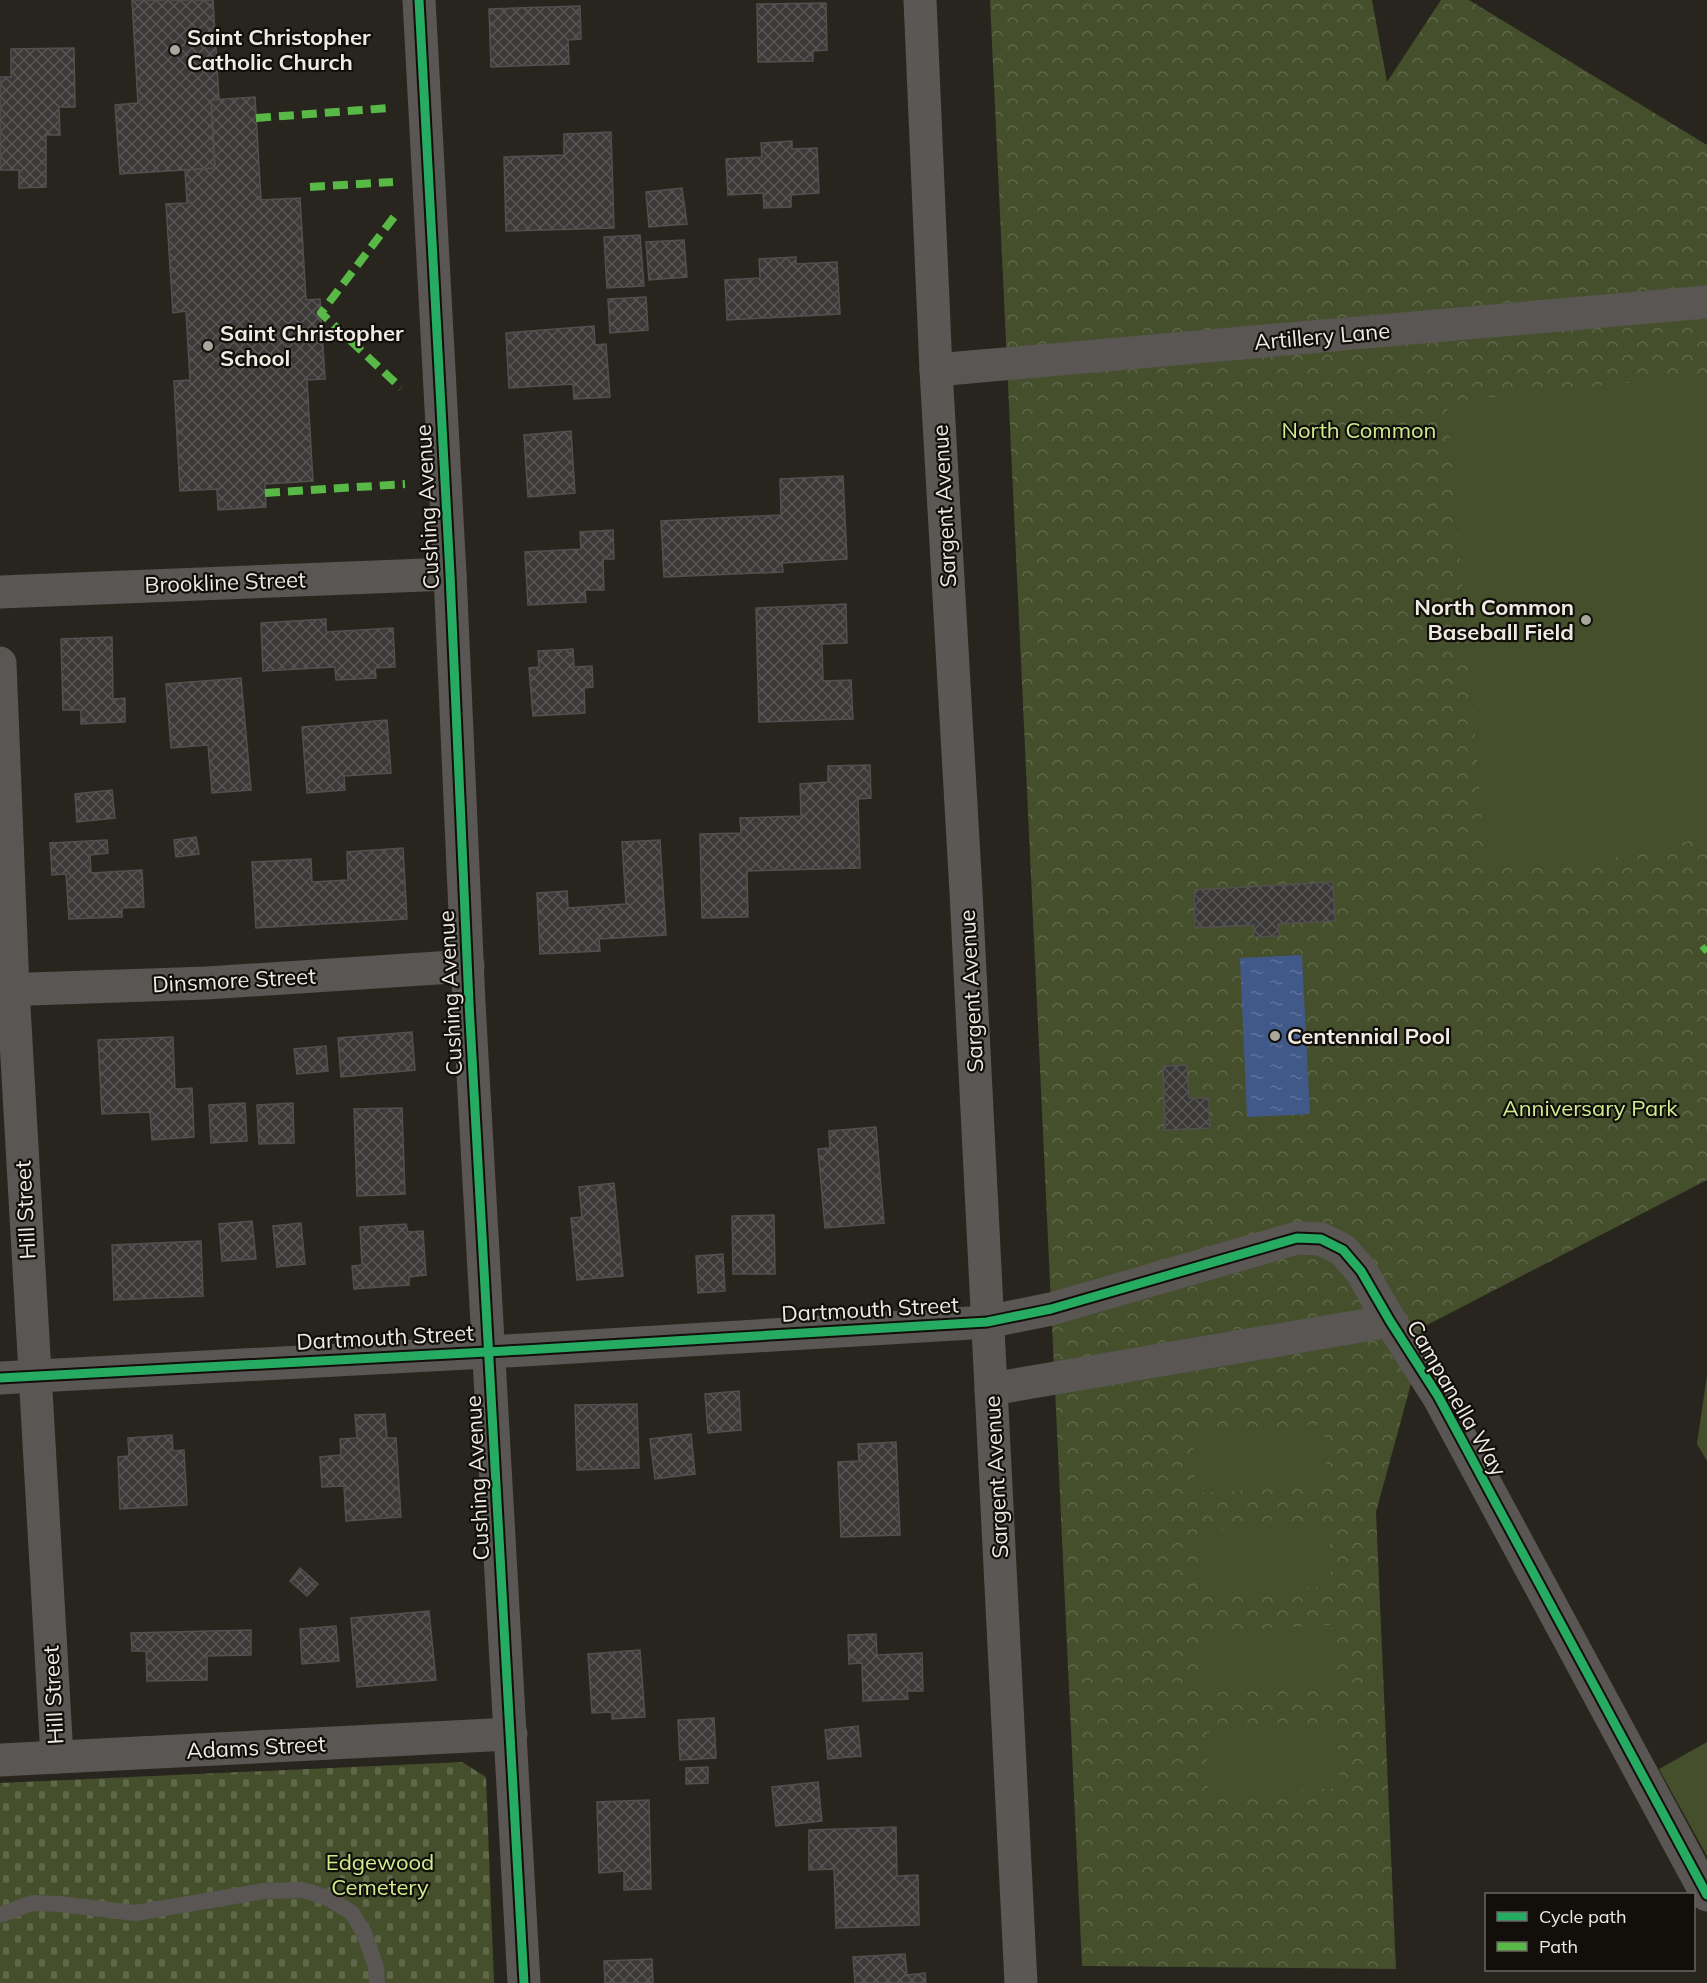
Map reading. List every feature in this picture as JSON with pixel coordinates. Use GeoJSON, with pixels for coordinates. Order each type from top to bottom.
{"type":"FeatureCollection","features":[{"type":"Feature","properties":{"kind":"street","name":"Cushing Avenue"},"geometry":{"type":"LineString","coordinates":[[419,0],[450,574],[468,966],[524,1983]]}},
{"type":"Feature","properties":{"kind":"street","name":"Sargent Avenue"},"geometry":{"type":"LineString","coordinates":[[920,0],[936,370],[966,892],[1022,1983]]}},
{"type":"Feature","properties":{"kind":"street","name":"Artillery Lane"},"geometry":{"type":"LineString","coordinates":[[936,370],[1707,302]]}},
{"type":"Feature","properties":{"kind":"street","name":"Brookline Street"},"geometry":{"type":"LineString","coordinates":[[0,592],[450,574]]}},
{"type":"Feature","properties":{"kind":"street","name":"Hill Street"},"geometry":{"type":"LineString","coordinates":[[0,663],[6,989],[34,1377],[57,1757]]}},
{"type":"Feature","properties":{"kind":"street","name":"Dinsmore Street"},"geometry":{"type":"LineString","coordinates":[[6,989],[207,982],[468,966]]}},
{"type":"Feature","properties":{"kind":"street","name":"Campanella Way"},"geometry":{"type":"LineString","coordinates":[[987,1322],[1051,1309],[1297,1238],[1321,1239],[1343,1250],[1361,1271],[1438,1396],[1707,1895]]}},
{"type":"Feature","properties":{"kind":"street","name":"Campanella Way"},"geometry":{"type":"LineString","coordinates":[[991,1389],[1390,1321]]}},
{"type":"Feature","properties":{"kind":"street","name":"Dartmouth Street"},"geometry":{"type":"LineString","coordinates":[[0,1378],[987,1322]]}},
{"type":"Feature","properties":{"kind":"street","name":"Adams Street"},"geometry":{"type":"LineString","coordinates":[[0,1760],[511,1734]]}},
{"type":"Feature","properties":{"kind":"lane"},"geometry":{"type":"LineString","coordinates":[[0,1915],[32,1903],[135,1913],[264,1891],[303,1890],[328,1899],[352,1913],[364,1933],[376,1967],[376,1983]]}},
{"type":"Feature","properties":{"kind":"green space","name":"North Common"},"geometry":{"type":"Polygon","coordinates":[[[990,0],[1372,0],[1387,82],[1441,0],[1469,0],[1707,145],[1707,1180],[1427,1325],[1376,1512],[1396,1969],[1082,1966],[990,0]]]}},
{"type":"Feature","properties":{"kind":"green space","name":"North Common Baseball Field"},"geometry":{"type":"Polygon","coordinates":[[[1707,374],[1707,837],[1586,864],[1486,867],[1447,402],[1707,374]]]}},
{"type":"Feature","properties":{"kind":"green space"},"geometry":{"type":"Polygon","coordinates":[[[1707,1375],[1707,1461],[1697,1444],[1707,1375]]]}},
{"type":"Feature","properties":{"kind":"green space"},"geometry":{"type":"Polygon","coordinates":[[[1324,1425],[1327,1486],[1195,1493],[1193,1431],[1324,1425]]]}},
{"type":"Feature","properties":{"kind":"green space"},"geometry":{"type":"Polygon","coordinates":[[[1329,1525],[1331,1586],[1200,1592],[1197,1531],[1329,1525]]]}},
{"type":"Feature","properties":{"kind":"green space"},"geometry":{"type":"Polygon","coordinates":[[[1332,1625],[1335,1687],[1203,1693],[1201,1632],[1332,1625]]]}},
{"type":"Feature","properties":{"kind":"green space"},"geometry":{"type":"Polygon","coordinates":[[[1337,1727],[1340,1788],[1208,1794],[1206,1733],[1337,1727]]]}},
{"type":"Feature","properties":{"kind":"green space"},"geometry":{"type":"Polygon","coordinates":[[[1707,1742],[1707,1856],[1659,1769],[1707,1742]]]}},
{"type":"Feature","properties":{"kind":"green space","name":"Edgewood Cemetery"},"geometry":{"type":"Polygon","coordinates":[[[462,1762],[486,1777],[494,1983],[0,1983],[0,1783],[462,1762]]]}},
{"type":"Feature","properties":{"kind":"water","name":"Centennial Pool"},"geometry":{"type":"Polygon","coordinates":[[[1302,955],[1310,1114],[1247,1117],[1240,958],[1302,955]]]}},
{"type":"Feature","properties":{"kind":"building","name":"Saint Christopher Catholic Church"},"geometry":{"type":"Polygon","coordinates":[[[132,0],[213,0],[219,99],[211,100],[215,168],[120,174],[115,105],[138,103],[132,0]]]}},
{"type":"Feature","properties":{"kind":"building"},"geometry":{"type":"Polygon","coordinates":[[[826,3],[827,50],[813,51],[813,61],[758,62],[757,4],[826,3]]]}},
{"type":"Feature","properties":{"kind":"building"},"geometry":{"type":"Polygon","coordinates":[[[580,6],[581,39],[568,40],[569,64],[491,67],[489,9],[580,6]]]}},
{"type":"Feature","properties":{"kind":"building"},"geometry":{"type":"Polygon","coordinates":[[[74,48],[75,107],[59,107],[60,135],[46,135],[46,187],[19,188],[19,170],[0,170],[0,77],[11,77],[11,49],[74,48]]]}},
{"type":"Feature","properties":{"kind":"building"},"geometry":{"type":"Polygon","coordinates":[[[255,97],[261,200],[300,198],[306,300],[320,299],[325,379],[307,380],[313,481],[265,484],[266,507],[218,510],[217,489],[180,491],[174,381],[190,380],[186,311],[173,313],[166,204],[187,203],[185,170],[215,168],[211,100],[255,97]]]}},
{"type":"Feature","properties":{"kind":"building"},"geometry":{"type":"Polygon","coordinates":[[[611,132],[614,228],[506,231],[504,157],[564,155],[564,134],[611,132]]]}},
{"type":"Feature","properties":{"kind":"building"},"geometry":{"type":"Polygon","coordinates":[[[792,141],[792,149],[817,148],[819,193],[791,195],[791,207],[764,208],[763,193],[728,195],[726,159],[762,157],[761,143],[792,141]]]}},
{"type":"Feature","properties":{"kind":"building"},"geometry":{"type":"Polygon","coordinates":[[[682,188],[687,224],[649,227],[646,192],[682,188]]]}},
{"type":"Feature","properties":{"kind":"building"},"geometry":{"type":"Polygon","coordinates":[[[640,235],[644,286],[607,288],[604,237],[640,235]]]}},
{"type":"Feature","properties":{"kind":"building"},"geometry":{"type":"Polygon","coordinates":[[[684,240],[687,277],[649,280],[646,242],[684,240]]]}},
{"type":"Feature","properties":{"kind":"building"},"geometry":{"type":"Polygon","coordinates":[[[796,257],[796,264],[837,262],[840,314],[727,320],[725,280],[760,278],[759,259],[796,257]]]}},
{"type":"Feature","properties":{"kind":"building"},"geometry":{"type":"Polygon","coordinates":[[[646,297],[648,330],[610,333],[608,299],[646,297]]]}},
{"type":"Feature","properties":{"kind":"building"},"geometry":{"type":"Polygon","coordinates":[[[594,326],[595,345],[606,344],[610,397],[574,399],[573,384],[509,388],[506,333],[594,326]]]}},
{"type":"Feature","properties":{"kind":"building"},"geometry":{"type":"Polygon","coordinates":[[[571,431],[575,493],[528,497],[524,435],[571,431]]]}},
{"type":"Feature","properties":{"kind":"building"},"geometry":{"type":"Polygon","coordinates":[[[843,476],[847,559],[782,563],[783,572],[664,577],[661,521],[781,515],[780,479],[843,476]]]}},
{"type":"Feature","properties":{"kind":"building"},"geometry":{"type":"Polygon","coordinates":[[[613,530],[614,559],[603,559],[604,590],[585,590],[586,602],[528,605],[525,552],[581,549],[580,532],[613,530]]]}},
{"type":"Feature","properties":{"kind":"building"},"geometry":{"type":"Polygon","coordinates":[[[846,604],[847,643],[822,644],[823,681],[851,680],[853,719],[759,722],[756,608],[846,604]]]}},
{"type":"Feature","properties":{"kind":"building"},"geometry":{"type":"Polygon","coordinates":[[[326,619],[326,632],[393,628],[395,667],[375,668],[376,678],[336,680],[335,667],[263,671],[261,623],[326,619]]]}},
{"type":"Feature","properties":{"kind":"building"},"geometry":{"type":"Polygon","coordinates":[[[112,637],[113,699],[125,698],[125,722],[81,724],[81,710],[63,710],[61,639],[112,637]]]}},
{"type":"Feature","properties":{"kind":"building"},"geometry":{"type":"Polygon","coordinates":[[[573,649],[574,667],[592,666],[593,687],[584,688],[585,713],[533,716],[529,668],[539,667],[538,651],[573,649]]]}},
{"type":"Feature","properties":{"kind":"building"},"geometry":{"type":"Polygon","coordinates":[[[241,678],[251,790],[212,793],[208,745],[171,748],[166,684],[241,678]]]}},
{"type":"Feature","properties":{"kind":"building"},"geometry":{"type":"Polygon","coordinates":[[[387,720],[391,773],[344,776],[345,790],[307,793],[302,727],[387,720]]]}},
{"type":"Feature","properties":{"kind":"building"},"geometry":{"type":"Polygon","coordinates":[[[870,765],[871,798],[858,799],[860,868],[747,871],[748,917],[702,918],[700,834],[741,833],[740,818],[801,816],[800,784],[828,782],[828,766],[870,765]]]}},
{"type":"Feature","properties":{"kind":"building"},"geometry":{"type":"Polygon","coordinates":[[[112,790],[115,818],[77,822],[75,794],[112,790]]]}},
{"type":"Feature","properties":{"kind":"building"},"geometry":{"type":"Polygon","coordinates":[[[196,837],[199,854],[176,857],[174,840],[196,837]]]}},
{"type":"Feature","properties":{"kind":"building"},"geometry":{"type":"Polygon","coordinates":[[[107,840],[108,853],[90,855],[91,873],[142,870],[144,907],[122,908],[122,917],[69,919],[66,874],[52,875],[50,843],[107,840]]]}},
{"type":"Feature","properties":{"kind":"building"},"geometry":{"type":"Polygon","coordinates":[[[660,840],[666,935],[599,939],[600,951],[540,954],[537,893],[567,891],[568,908],[626,904],[622,842],[660,840]]]}},
{"type":"Feature","properties":{"kind":"building"},"geometry":{"type":"Polygon","coordinates":[[[403,848],[407,919],[256,928],[252,862],[311,859],[312,882],[348,880],[347,852],[403,848]]]}},
{"type":"Feature","properties":{"kind":"building"},"geometry":{"type":"Polygon","coordinates":[[[1333,882],[1335,921],[1278,924],[1279,936],[1254,937],[1254,925],[1195,928],[1194,890],[1333,882]]]}},
{"type":"Feature","properties":{"kind":"building"},"geometry":{"type":"Polygon","coordinates":[[[412,1032],[415,1070],[341,1077],[338,1038],[412,1032]]]}},
{"type":"Feature","properties":{"kind":"building"},"geometry":{"type":"Polygon","coordinates":[[[173,1037],[175,1089],[192,1088],[194,1137],[152,1140],[150,1112],[102,1114],[98,1040],[173,1037]]]}},
{"type":"Feature","properties":{"kind":"building"},"geometry":{"type":"Polygon","coordinates":[[[326,1046],[328,1071],[297,1074],[294,1049],[326,1046]]]}},
{"type":"Feature","properties":{"kind":"building"},"geometry":{"type":"Polygon","coordinates":[[[1187,1065],[1189,1098],[1209,1098],[1210,1128],[1165,1130],[1163,1066],[1187,1065]]]}},
{"type":"Feature","properties":{"kind":"building"},"geometry":{"type":"Polygon","coordinates":[[[245,1103],[247,1141],[211,1143],[209,1105],[245,1103]]]}},
{"type":"Feature","properties":{"kind":"building"},"geometry":{"type":"Polygon","coordinates":[[[293,1103],[294,1143],[259,1144],[257,1105],[293,1103]]]}},
{"type":"Feature","properties":{"kind":"building"},"geometry":{"type":"Polygon","coordinates":[[[402,1108],[405,1194],[357,1196],[354,1109],[402,1108]]]}},
{"type":"Feature","properties":{"kind":"building"},"geometry":{"type":"Polygon","coordinates":[[[876,1127],[884,1223],[825,1228],[818,1149],[830,1148],[829,1131],[876,1127]]]}},
{"type":"Feature","properties":{"kind":"building"},"geometry":{"type":"Polygon","coordinates":[[[614,1183],[623,1276],[577,1280],[571,1218],[582,1217],[579,1187],[614,1183]]]}},
{"type":"Feature","properties":{"kind":"building"},"geometry":{"type":"Polygon","coordinates":[[[774,1215],[775,1274],[733,1274],[732,1216],[774,1215]]]}},
{"type":"Feature","properties":{"kind":"building"},"geometry":{"type":"Polygon","coordinates":[[[252,1221],[256,1259],[222,1261],[219,1224],[252,1221]]]}},
{"type":"Feature","properties":{"kind":"building"},"geometry":{"type":"Polygon","coordinates":[[[301,1223],[305,1264],[277,1267],[273,1226],[301,1223]]]}},
{"type":"Feature","properties":{"kind":"building"},"geometry":{"type":"Polygon","coordinates":[[[406,1224],[408,1232],[423,1231],[426,1275],[409,1277],[409,1285],[354,1289],[352,1266],[362,1265],[360,1227],[406,1224]]]}},
{"type":"Feature","properties":{"kind":"building"},"geometry":{"type":"Polygon","coordinates":[[[201,1241],[203,1296],[114,1300],[112,1245],[201,1241]]]}},
{"type":"Feature","properties":{"kind":"building"},"geometry":{"type":"Polygon","coordinates":[[[723,1254],[725,1291],[698,1293],[696,1256],[723,1254]]]}},
{"type":"Feature","properties":{"kind":"building"},"geometry":{"type":"Polygon","coordinates":[[[739,1391],[741,1430],[708,1433],[705,1394],[739,1391]]]}},
{"type":"Feature","properties":{"kind":"building"},"geometry":{"type":"Polygon","coordinates":[[[637,1404],[639,1468],[577,1470],[575,1405],[637,1404]]]}},
{"type":"Feature","properties":{"kind":"building"},"geometry":{"type":"Polygon","coordinates":[[[385,1414],[387,1438],[396,1438],[401,1517],[346,1521],[344,1486],[322,1487],[320,1457],[341,1455],[340,1439],[357,1438],[355,1415],[385,1414]]]}},
{"type":"Feature","properties":{"kind":"building"},"geometry":{"type":"Polygon","coordinates":[[[691,1434],[695,1474],[655,1479],[650,1439],[691,1434]]]}},
{"type":"Feature","properties":{"kind":"building"},"geometry":{"type":"Polygon","coordinates":[[[172,1435],[173,1451],[184,1450],[187,1505],[120,1509],[118,1457],[129,1456],[128,1438],[172,1435]]]}},
{"type":"Feature","properties":{"kind":"building"},"geometry":{"type":"Polygon","coordinates":[[[896,1442],[900,1535],[841,1537],[838,1462],[859,1461],[858,1444],[896,1442]]]}},
{"type":"Feature","properties":{"kind":"building"},"geometry":{"type":"Polygon","coordinates":[[[300,1568],[318,1584],[307,1596],[290,1581],[300,1568]]]}},
{"type":"Feature","properties":{"kind":"building"},"geometry":{"type":"Polygon","coordinates":[[[429,1611],[436,1680],[357,1687],[351,1618],[429,1611]]]}},
{"type":"Feature","properties":{"kind":"building"},"geometry":{"type":"Polygon","coordinates":[[[336,1626],[339,1661],[302,1664],[300,1629],[336,1626]]]}},
{"type":"Feature","properties":{"kind":"building"},"geometry":{"type":"Polygon","coordinates":[[[251,1630],[251,1655],[207,1656],[207,1680],[147,1681],[146,1651],[132,1651],[131,1633],[251,1630]]]}},
{"type":"Feature","properties":{"kind":"building"},"geometry":{"type":"Polygon","coordinates":[[[876,1634],[877,1655],[922,1653],[923,1691],[907,1691],[908,1699],[863,1701],[862,1663],[849,1664],[848,1635],[876,1634]]]}},
{"type":"Feature","properties":{"kind":"building"},"geometry":{"type":"Polygon","coordinates":[[[640,1650],[645,1717],[612,1719],[612,1712],[592,1713],[588,1654],[640,1650]]]}},
{"type":"Feature","properties":{"kind":"building"},"geometry":{"type":"Polygon","coordinates":[[[714,1718],[716,1758],[680,1760],[678,1720],[714,1718]]]}},
{"type":"Feature","properties":{"kind":"building"},"geometry":{"type":"Polygon","coordinates":[[[858,1726],[861,1756],[828,1759],[825,1730],[858,1726]]]}},
{"type":"Feature","properties":{"kind":"building"},"geometry":{"type":"Polygon","coordinates":[[[708,1767],[708,1783],[686,1784],[686,1768],[708,1767]]]}},
{"type":"Feature","properties":{"kind":"building"},"geometry":{"type":"Polygon","coordinates":[[[818,1782],[822,1821],[776,1826],[772,1787],[818,1782]]]}},
{"type":"Feature","properties":{"kind":"building"},"geometry":{"type":"Polygon","coordinates":[[[649,1800],[651,1889],[624,1890],[624,1871],[599,1873],[597,1802],[649,1800]]]}},
{"type":"Feature","properties":{"kind":"building"},"geometry":{"type":"Polygon","coordinates":[[[896,1827],[897,1876],[918,1875],[919,1925],[836,1928],[834,1869],[809,1870],[809,1830],[896,1827]]]}},
{"type":"Feature","properties":{"kind":"building"},"geometry":{"type":"Polygon","coordinates":[[[905,1954],[907,1975],[925,1973],[926,1983],[855,1983],[853,1957],[905,1954]]]}},
{"type":"Feature","properties":{"kind":"building"},"geometry":{"type":"Polygon","coordinates":[[[652,1959],[653,1983],[605,1983],[604,1961],[652,1959]]]}},
{"type":"Feature","properties":{"kind":"marked path"},"geometry":{"type":"LineString","coordinates":[[256,118],[389,108]]}},
{"type":"Feature","properties":{"kind":"marked path"},"geometry":{"type":"LineString","coordinates":[[310,187],[393,182]]}},
{"type":"Feature","properties":{"kind":"marked path"},"geometry":{"type":"LineString","coordinates":[[394,217],[321,313],[401,388]]}},
{"type":"Feature","properties":{"kind":"marked path"},"geometry":{"type":"LineString","coordinates":[[265,493],[405,484]]}},
{"type":"Feature","properties":{"kind":"marked path"},"geometry":{"type":"LineString","coordinates":[[1702,951],[1707,947]]}},
{"type":"Feature","properties":{"kind":"cycle path"},"geometry":{"type":"LineString","coordinates":[[419,0],[450,574],[469,1003],[524,1983]]}},
{"type":"Feature","properties":{"kind":"cycle path"},"geometry":{"type":"LineString","coordinates":[[0,1378],[987,1322],[1051,1309],[1297,1238],[1321,1239],[1343,1250],[1361,1271],[1438,1396],[1707,1895]]}},
{"type":"Feature","properties":{"kind":"place","name":"Saint Christopher Catholic Church"},"geometry":{"type":"Point","coordinates":[175,50]}},
{"type":"Feature","properties":{"kind":"place","name":"Saint Christopher School"},"geometry":{"type":"Point","coordinates":[208,346]}},
{"type":"Feature","properties":{"kind":"place","name":"North Common Baseball Field"},"geometry":{"type":"Point","coordinates":[1586,620]}},
{"type":"Feature","properties":{"kind":"place","name":"Centennial Pool"},"geometry":{"type":"Point","coordinates":[1275,1036]}},
{"type":"Feature","properties":{"kind":"park label","name":"Anniversary Park"},"geometry":{"type":"Point","coordinates":[1590,1108]}}]}
